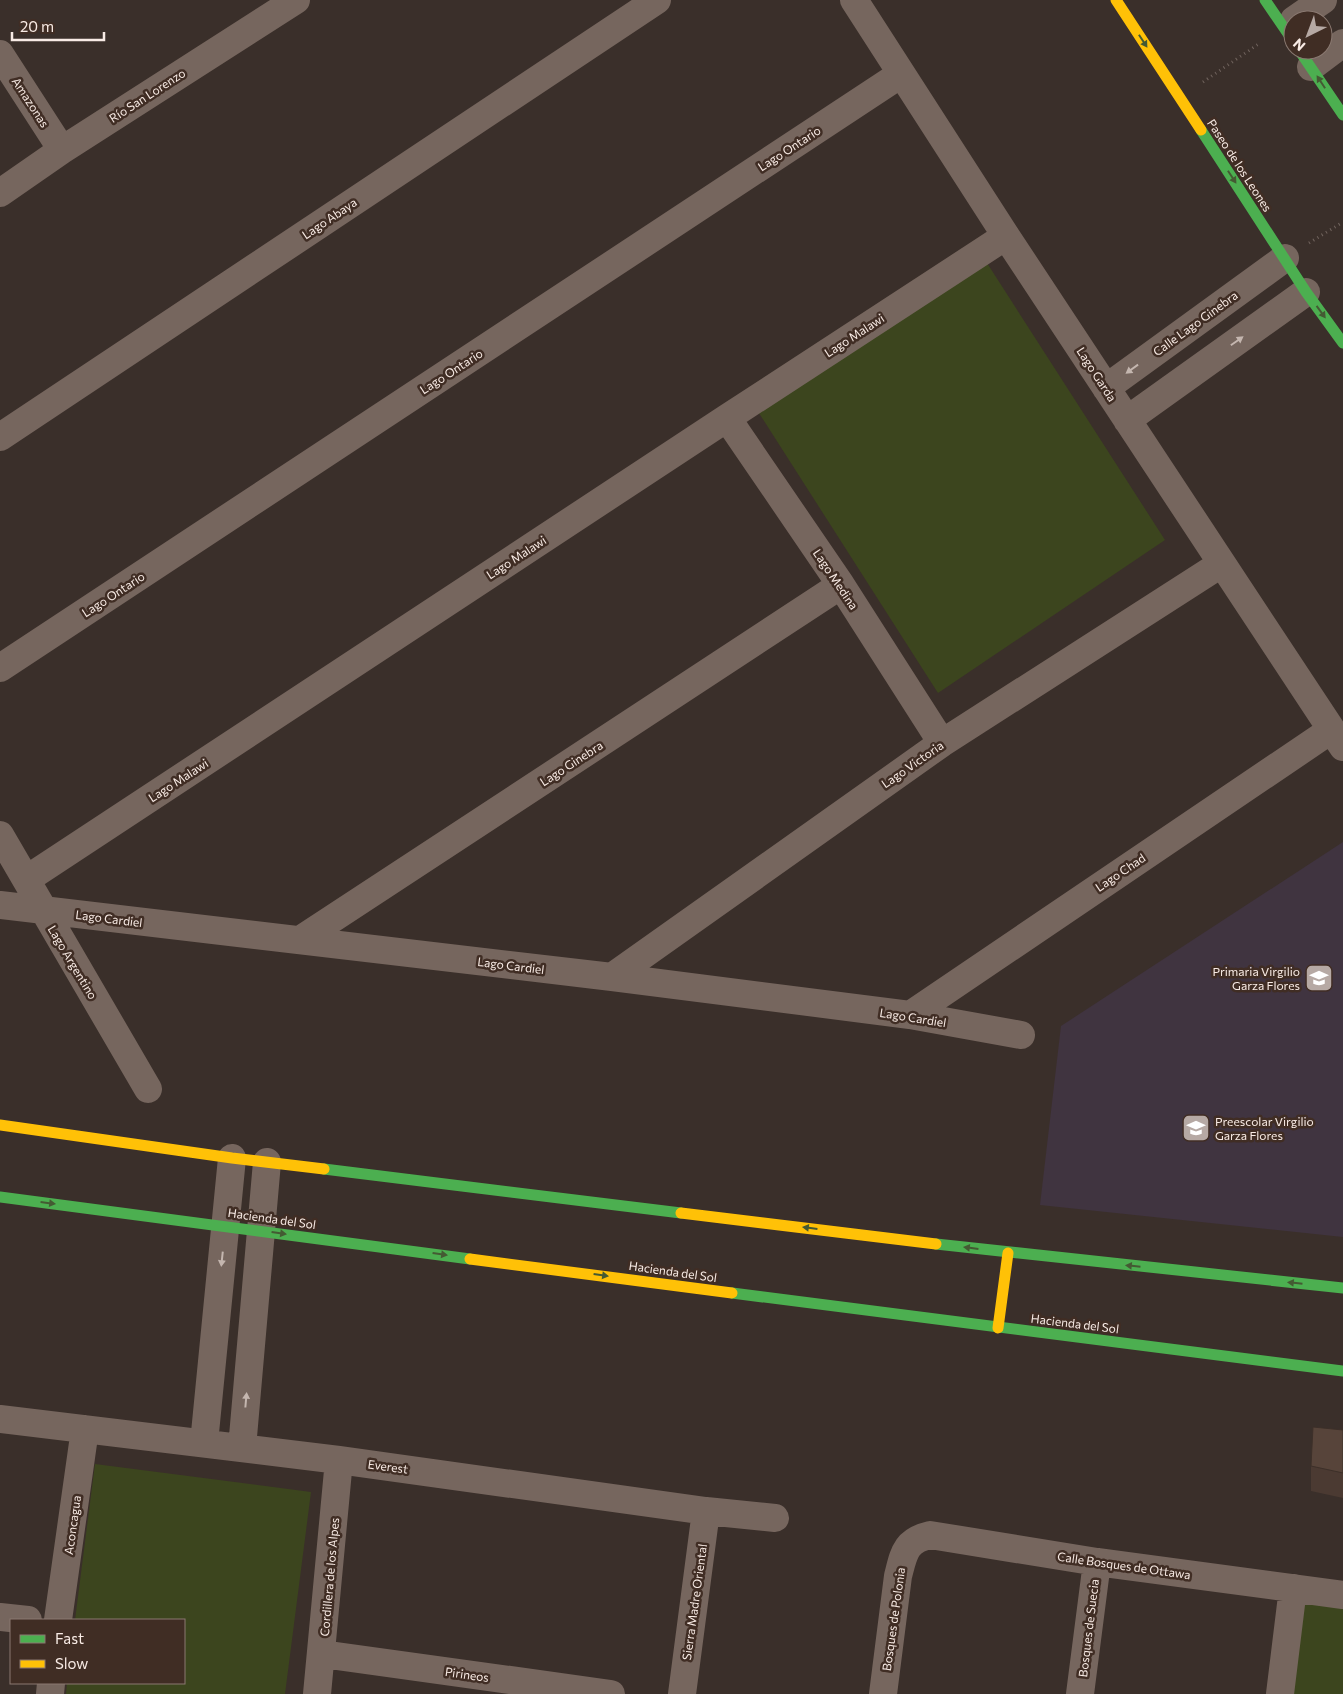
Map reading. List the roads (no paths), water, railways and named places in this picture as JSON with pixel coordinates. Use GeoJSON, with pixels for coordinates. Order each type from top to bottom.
{"type":"FeatureCollection","features":[{"type":"Feature","properties":{"kind":"street","name":"Río San Lorenzo"},"geometry":{"type":"LineString","coordinates":[[0,193],[62,150],[296,0]]}},
{"type":"Feature","properties":{"kind":"street","name":"Lago Abaya"},"geometry":{"type":"LineString","coordinates":[[0,437],[657,0]]}},
{"type":"Feature","properties":{"kind":"street","name":"Lago Garda"},"geometry":{"type":"LineString","coordinates":[[854,0],[1126,420],[1337,738]]}},
{"type":"Feature","properties":{"kind":"street","name":"Paseo de los Leones"},"geometry":{"type":"LineString","coordinates":[[1116,0],[1306,292],[1343,343]]}},
{"type":"Feature","properties":{"kind":"street"},"geometry":{"type":"LineString","coordinates":[[1265,0],[1283,19]]}},
{"type":"Feature","properties":{"kind":"street"},"geometry":{"type":"LineString","coordinates":[[1311,10],[1323,0]]}},
{"type":"Feature","properties":{"kind":"street","name":"Amazonas"},"geometry":{"type":"LineString","coordinates":[[0,54],[62,150]]}},
{"type":"Feature","properties":{"kind":"street"},"geometry":{"type":"LineString","coordinates":[[1306,60],[1343,115]]}},
{"type":"Feature","properties":{"kind":"street","name":"Lago Ontario"},"geometry":{"type":"LineString","coordinates":[[0,668],[902,74]]}},
{"type":"Feature","properties":{"kind":"street","name":"Lago Malawi"},"geometry":{"type":"LineString","coordinates":[[27,879],[1006,236]]}},
{"type":"Feature","properties":{"kind":"street","name":"Calle Lago Ginebra"},"geometry":{"type":"LineString","coordinates":[[1106,388],[1285,258]]}},
{"type":"Feature","properties":{"kind":"street"},"geometry":{"type":"LineString","coordinates":[[1126,420],[1306,292]]}},
{"type":"Feature","properties":{"kind":"street"},"geometry":{"type":"LineString","coordinates":[[1194,324],[1215,357]]}},
{"type":"Feature","properties":{"kind":"street","name":"Lago Medina"},"geometry":{"type":"LineString","coordinates":[[727,418],[841,585],[942,743]]}},
{"type":"Feature","properties":{"kind":"street","name":"Lago Victoria"},"geometry":{"type":"LineString","coordinates":[[612,977],[942,743],[1221,564]]}},
{"type":"Feature","properties":{"kind":"street","name":"Lago Ginebra"},"geometry":{"type":"LineString","coordinates":[[300,940],[841,585]]}},
{"type":"Feature","properties":{"kind":"street","name":"Lago Chad"},"geometry":{"type":"LineString","coordinates":[[910,1015],[1337,738]]}},
{"type":"Feature","properties":{"kind":"street","name":"Lago Argentino"},"geometry":{"type":"LineString","coordinates":[[0,835],[148,1089]]}},
{"type":"Feature","properties":{"kind":"street","name":"Lago Cardiel"},"geometry":{"type":"LineString","coordinates":[[0,904],[612,977],[910,1015],[1021,1035]]}},
{"type":"Feature","properties":{"kind":"street"},"geometry":{"type":"LineString","coordinates":[[0,1125],[232,1158],[1008,1253],[1343,1288]]}},
{"type":"Feature","properties":{"kind":"street"},"geometry":{"type":"LineString","coordinates":[[204,1443],[232,1158]]}},
{"type":"Feature","properties":{"kind":"street"},"geometry":{"type":"LineString","coordinates":[[242,1448],[266,1162]]}},
{"type":"Feature","properties":{"kind":"street","name":"Hacienda del Sol"},"geometry":{"type":"LineString","coordinates":[[0,1196],[998,1328],[1343,1371]]}},
{"type":"Feature","properties":{"kind":"street"},"geometry":{"type":"LineString","coordinates":[[998,1328],[1008,1253]]}},
{"type":"Feature","properties":{"kind":"street"},"geometry":{"type":"LineString","coordinates":[[215,1332],[251,1336]]}},
{"type":"Feature","properties":{"kind":"street","name":"Everest"},"geometry":{"type":"LineString","coordinates":[[0,1419],[339,1460],[706,1511],[775,1518]]}},
{"type":"Feature","properties":{"kind":"street","name":"Aconcagua"},"geometry":{"type":"LineString","coordinates":[[58,1619],[85,1429]]}},
{"type":"Feature","properties":{"kind":"street","name":"Cordillera de los Alpes"},"geometry":{"type":"LineString","coordinates":[[317,1694],[339,1460]]}},
{"type":"Feature","properties":{"kind":"street","name":"Sierra Madre Oriental"},"geometry":{"type":"LineString","coordinates":[[682,1694],[706,1511]]}},
{"type":"Feature","properties":{"kind":"street","name":"Calle Bosques de Ottawa"},"geometry":{"type":"LineString","coordinates":[[908,1546],[918,1538],[930,1536],[1097,1562],[1343,1595]]}},
{"type":"Feature","properties":{"kind":"street","name":"Bosques de Polonia"},"geometry":{"type":"LineString","coordinates":[[883,1694],[898,1576],[902,1559],[908,1546]]}},
{"type":"Feature","properties":{"kind":"street","name":"Bosques de Suecia"},"geometry":{"type":"LineString","coordinates":[[1080,1694],[1097,1562]]}},
{"type":"Feature","properties":{"kind":"street"},"geometry":{"type":"LineString","coordinates":[[1280,1694],[1293,1588]]}},
{"type":"Feature","properties":{"kind":"street"},"geometry":{"type":"LineString","coordinates":[[0,1617],[19,1619]]}},
{"type":"Feature","properties":{"kind":"street","name":"Pirineos"},"geometry":{"type":"LineString","coordinates":[[322,1654],[611,1694]]}},
{"type":"Feature","properties":{"kind":"place","name":"Primaria Virgilio Garza Flores"},"geometry":{"type":"Point","coordinates":[1319,978]}},
{"type":"Feature","properties":{"kind":"place","name":"Preescolar Virgilio Garza Flores"},"geometry":{"type":"Point","coordinates":[1196,1128]}}]}
